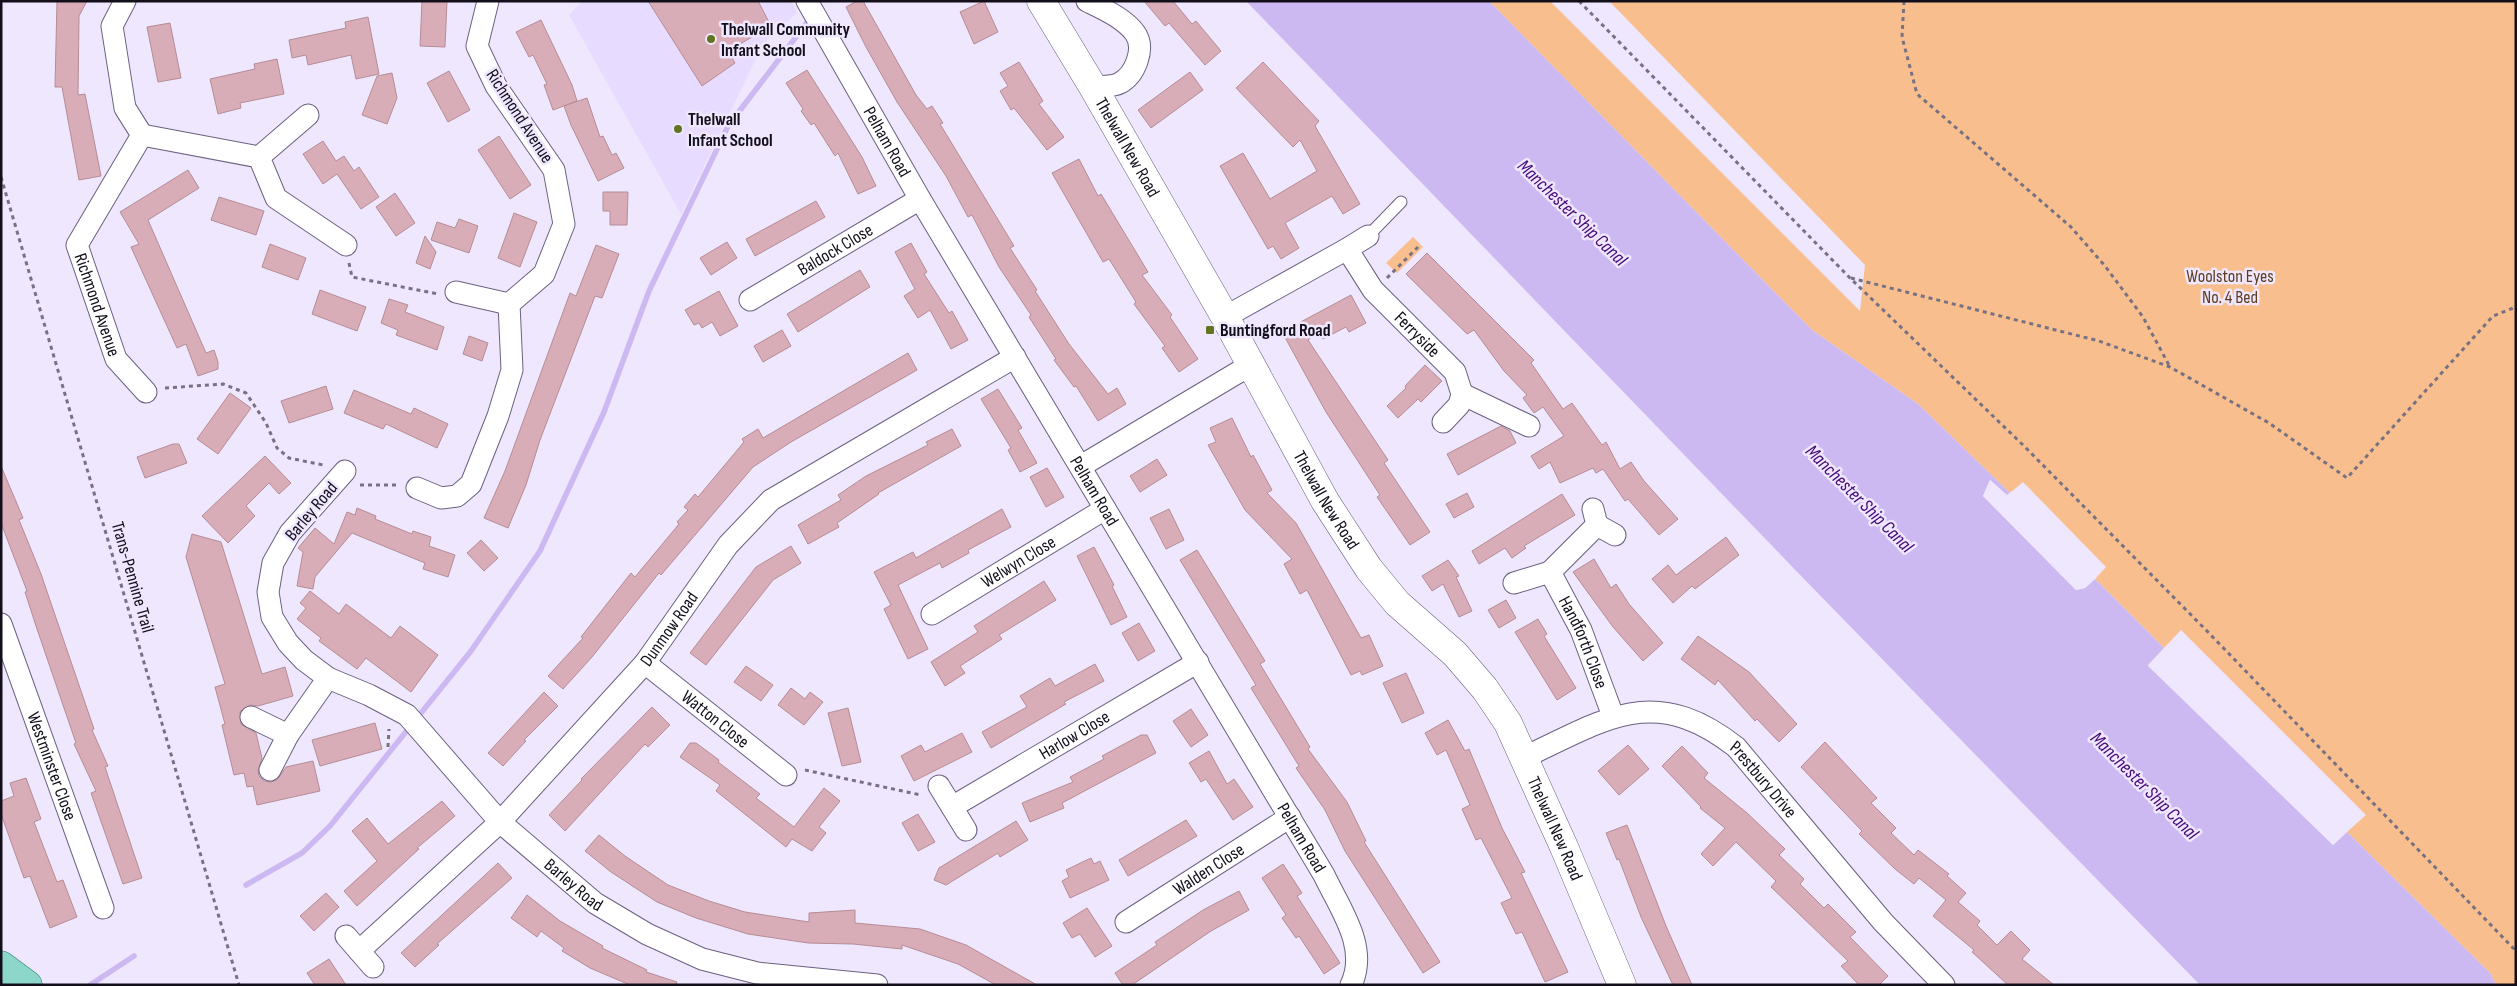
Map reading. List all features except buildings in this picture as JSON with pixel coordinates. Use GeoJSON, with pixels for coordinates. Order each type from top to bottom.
{"type":"FeatureCollection","features":[{"type":"Feature","properties":{"kind":"main road","name":"Thelwall New Road"},"geometry":{"type":"LineString","coordinates":[[1041,1],[1093,87],[1252,364],[1325,501],[1369,569],[1397,603],[1455,654],[1485,689],[1508,723],[1622,985]]}},
{"type":"Feature","properties":{"kind":"main road"},"geometry":{"type":"LineString","coordinates":[[1,965],[28,985]]}},
{"type":"Feature","properties":{"kind":"street"},"geometry":{"type":"LineString","coordinates":[[125,1],[112,26],[125,108],[142,135],[259,157]]}},
{"type":"Feature","properties":{"kind":"street","name":"Richmond Avenue"},"geometry":{"type":"LineString","coordinates":[[488,1],[477,46],[496,86],[554,170],[564,224],[544,274],[509,304]]}},
{"type":"Feature","properties":{"kind":"street","name":"Pelham Road"},"geometry":{"type":"LineString","coordinates":[[807,1],[920,199],[1324,875],[1358,948],[1358,967],[1351,985]]}},
{"type":"Feature","properties":{"kind":"street"},"geometry":{"type":"LineString","coordinates":[[1087,1],[1115,15],[1136,34],[1140,52],[1134,70],[1120,84],[1093,87]]}},
{"type":"Feature","properties":{"kind":"street"},"geometry":{"type":"LineString","coordinates":[[259,157],[308,115]]}},
{"type":"Feature","properties":{"kind":"street","name":"Richmond Avenue"},"geometry":{"type":"LineString","coordinates":[[142,135],[76,245],[116,358],[146,392]]}},
{"type":"Feature","properties":{"kind":"street"},"geometry":{"type":"LineString","coordinates":[[259,157],[276,198],[346,245]]}},
{"type":"Feature","properties":{"kind":"street","name":"Baldock Close"},"geometry":{"type":"LineString","coordinates":[[750,300],[920,199]]}},
{"type":"Feature","properties":{"kind":"street"},"geometry":{"type":"LineString","coordinates":[[1225,317],[1368,236]]}},
{"type":"Feature","properties":{"kind":"street","name":"Ferryside"},"geometry":{"type":"LineString","coordinates":[[1347,249],[1373,290],[1455,372],[1462,394]]}},
{"type":"Feature","properties":{"kind":"street"},"geometry":{"type":"LineString","coordinates":[[417,488],[441,498],[457,496],[471,484],[498,416],[512,370],[509,304],[456,292]]}},
{"type":"Feature","properties":{"kind":"street","name":"Dunmow Road"},"geometry":{"type":"LineString","coordinates":[[373,967],[352,944],[500,822],[645,662],[728,545],[770,500],[1015,357]]}},
{"type":"Feature","properties":{"kind":"street"},"geometry":{"type":"LineString","coordinates":[[1081,466],[1252,364]]}},
{"type":"Feature","properties":{"kind":"street"},"geometry":{"type":"LineString","coordinates":[[1443,422],[1459,405],[1462,394],[1529,426]]}},
{"type":"Feature","properties":{"kind":"street","name":"Barley Road"},"geometry":{"type":"LineString","coordinates":[[345,471],[290,533],[273,563],[268,592],[272,617],[288,643],[304,660],[328,678],[370,695],[407,715],[500,822],[595,902],[647,934],[702,959],[757,973],[877,985]]}},
{"type":"Feature","properties":{"kind":"street","name":"Welwyn Close"},"geometry":{"type":"LineString","coordinates":[[932,614],[1105,509]]}},
{"type":"Feature","properties":{"kind":"street"},"geometry":{"type":"LineString","coordinates":[[1514,583],[1550,572],[1602,523]]}},
{"type":"Feature","properties":{"kind":"street","name":"Handforth Close"},"geometry":{"type":"LineString","coordinates":[[1550,572],[1581,630],[1612,716]]}},
{"type":"Feature","properties":{"kind":"street","name":"Westminster Close"},"geometry":{"type":"LineString","coordinates":[[1,624],[103,908]]}},
{"type":"Feature","properties":{"kind":"street","name":"Watton Close"},"geometry":{"type":"LineString","coordinates":[[645,662],[786,774]]}},
{"type":"Feature","properties":{"kind":"street","name":"Harlow Close"},"geometry":{"type":"LineString","coordinates":[[952,807],[1198,662]]}},
{"type":"Feature","properties":{"kind":"street"},"geometry":{"type":"LineString","coordinates":[[270,770],[288,735],[328,678]]}},
{"type":"Feature","properties":{"kind":"street","name":"Prestbury Drive"},"geometry":{"type":"LineString","coordinates":[[1524,757],[1612,716],[1637,712],[1673,714],[1706,727],[1736,747],[1883,922],[1944,985]]}},
{"type":"Feature","properties":{"kind":"street"},"geometry":{"type":"LineString","coordinates":[[251,717],[288,735]]}},
{"type":"Feature","properties":{"kind":"street"},"geometry":{"type":"LineString","coordinates":[[939,786],[966,830]]}},
{"type":"Feature","properties":{"kind":"street","name":"Walden Close"},"geometry":{"type":"LineString","coordinates":[[1126,922],[1290,817]]}},
{"type":"Feature","properties":{"kind":"lane"},"geometry":{"type":"LineString","coordinates":[[1368,236],[1401,202]]}},
{"type":"Feature","properties":{"kind":"path"},"geometry":{"type":"LineString","coordinates":[[1579,1],[1850,278],[2024,446],[2198,622],[2516,951]]}},
{"type":"Feature","properties":{"kind":"path"},"geometry":{"type":"LineString","coordinates":[[1904,1],[1902,37],[1917,94],[2071,227],[2105,266],[2143,317],[2170,367]]}},
{"type":"Feature","properties":{"kind":"path","name":"Trans-Pennine Trail"},"geometry":{"type":"LineString","coordinates":[[1,177],[239,985]]}},
{"type":"Feature","properties":{"kind":"path"},"geometry":{"type":"LineString","coordinates":[[346,245],[352,276],[436,294],[456,292]]}},
{"type":"Feature","properties":{"kind":"path"},"geometry":{"type":"LineString","coordinates":[[1373,290],[1418,247]]}},
{"type":"Feature","properties":{"kind":"path"},"geometry":{"type":"LineString","coordinates":[[1850,278],[2099,341],[2170,367],[2269,423],[2347,478],[2493,316],[2516,307]]}},
{"type":"Feature","properties":{"kind":"path"},"geometry":{"type":"LineString","coordinates":[[146,392],[172,386],[224,384],[246,393],[266,423],[277,448],[290,458],[345,471],[360,485],[389,484],[417,488]]}},
{"type":"Feature","properties":{"kind":"path"},"geometry":{"type":"LineString","coordinates":[[786,774],[795,768],[925,796],[952,807]]}},
{"type":"Feature","properties":{"kind":"shaded area","name":"Thelwall Infant School"},"geometry":{"type":"Polygon","coordinates":[[[582,1],[791,1],[797,13],[763,44],[681,214],[569,15],[582,1]]]}},
{"type":"Feature","properties":{"kind":"green space","name":"Woolston Eyes No. 4 Bed"},"geometry":{"type":"Polygon","coordinates":[[[1489,1],[1550,1],[1860,311],[1865,265],[1609,1],[2516,1],[2516,985],[2496,985],[2490,973],[2347,832],[2366,815],[2181,630],[2164,648],[2095,579],[2106,567],[2023,482],[2010,493],[1918,404],[1812,330],[1489,1]]]}},
{"type":"Feature","properties":{"kind":"green space"},"geometry":{"type":"Polygon","coordinates":[[[1413,237],[1423,247],[1397,273],[1386,263],[1413,237]]]}},
{"type":"Feature","properties":{"kind":"water","name":"Manchester Ship Canal"},"geometry":{"type":"Polygon","coordinates":[[[1246,1],[1489,1],[1812,330],[1918,404],[2010,493],[2007,496],[1990,480],[1983,496],[2076,590],[2085,588],[2095,579],[2164,648],[2148,665],[2333,845],[2347,832],[2490,973],[2496,985],[2200,985],[1806,581],[1246,1]]]}},
{"type":"Feature","properties":{"kind":"pier"},"geometry":{"type":"Polygon","coordinates":[[[1990,480],[2007,495],[2012,491],[2013,493],[2006,498],[1990,484],[1986,496],[2077,587],[2084,586],[2093,576],[2097,577],[2085,588],[2076,590],[1983,496],[1990,480]]]}},
{"type":"Feature","properties":{"kind":"pier"},"geometry":{"type":"Polygon","coordinates":[[[2166,646],[2166,649],[2151,665],[2333,842],[2346,830],[2349,830],[2333,845],[2148,666],[2166,646]]]}},
{"type":"Feature","properties":{"kind":"waterway"},"geometry":{"type":"LineString","coordinates":[[246,885],[302,853],[330,826],[471,651],[540,551],[604,412],[649,291],[728,126],[812,16]]}},
{"type":"Feature","properties":{"kind":"waterway"},"geometry":{"type":"LineString","coordinates":[[90,985],[134,956]]}},
{"type":"Feature","properties":{"kind":"place","name":"Thelwall Community Infant School"},"geometry":{"type":"Point","coordinates":[711,39]}},
{"type":"Feature","properties":{"kind":"place","name":"Thelwall Infant School"},"geometry":{"type":"Point","coordinates":[678,129]}},
{"type":"Feature","properties":{"kind":"place","name":"Buntingford Road"},"geometry":{"type":"Point","coordinates":[1210,330]}}]}
